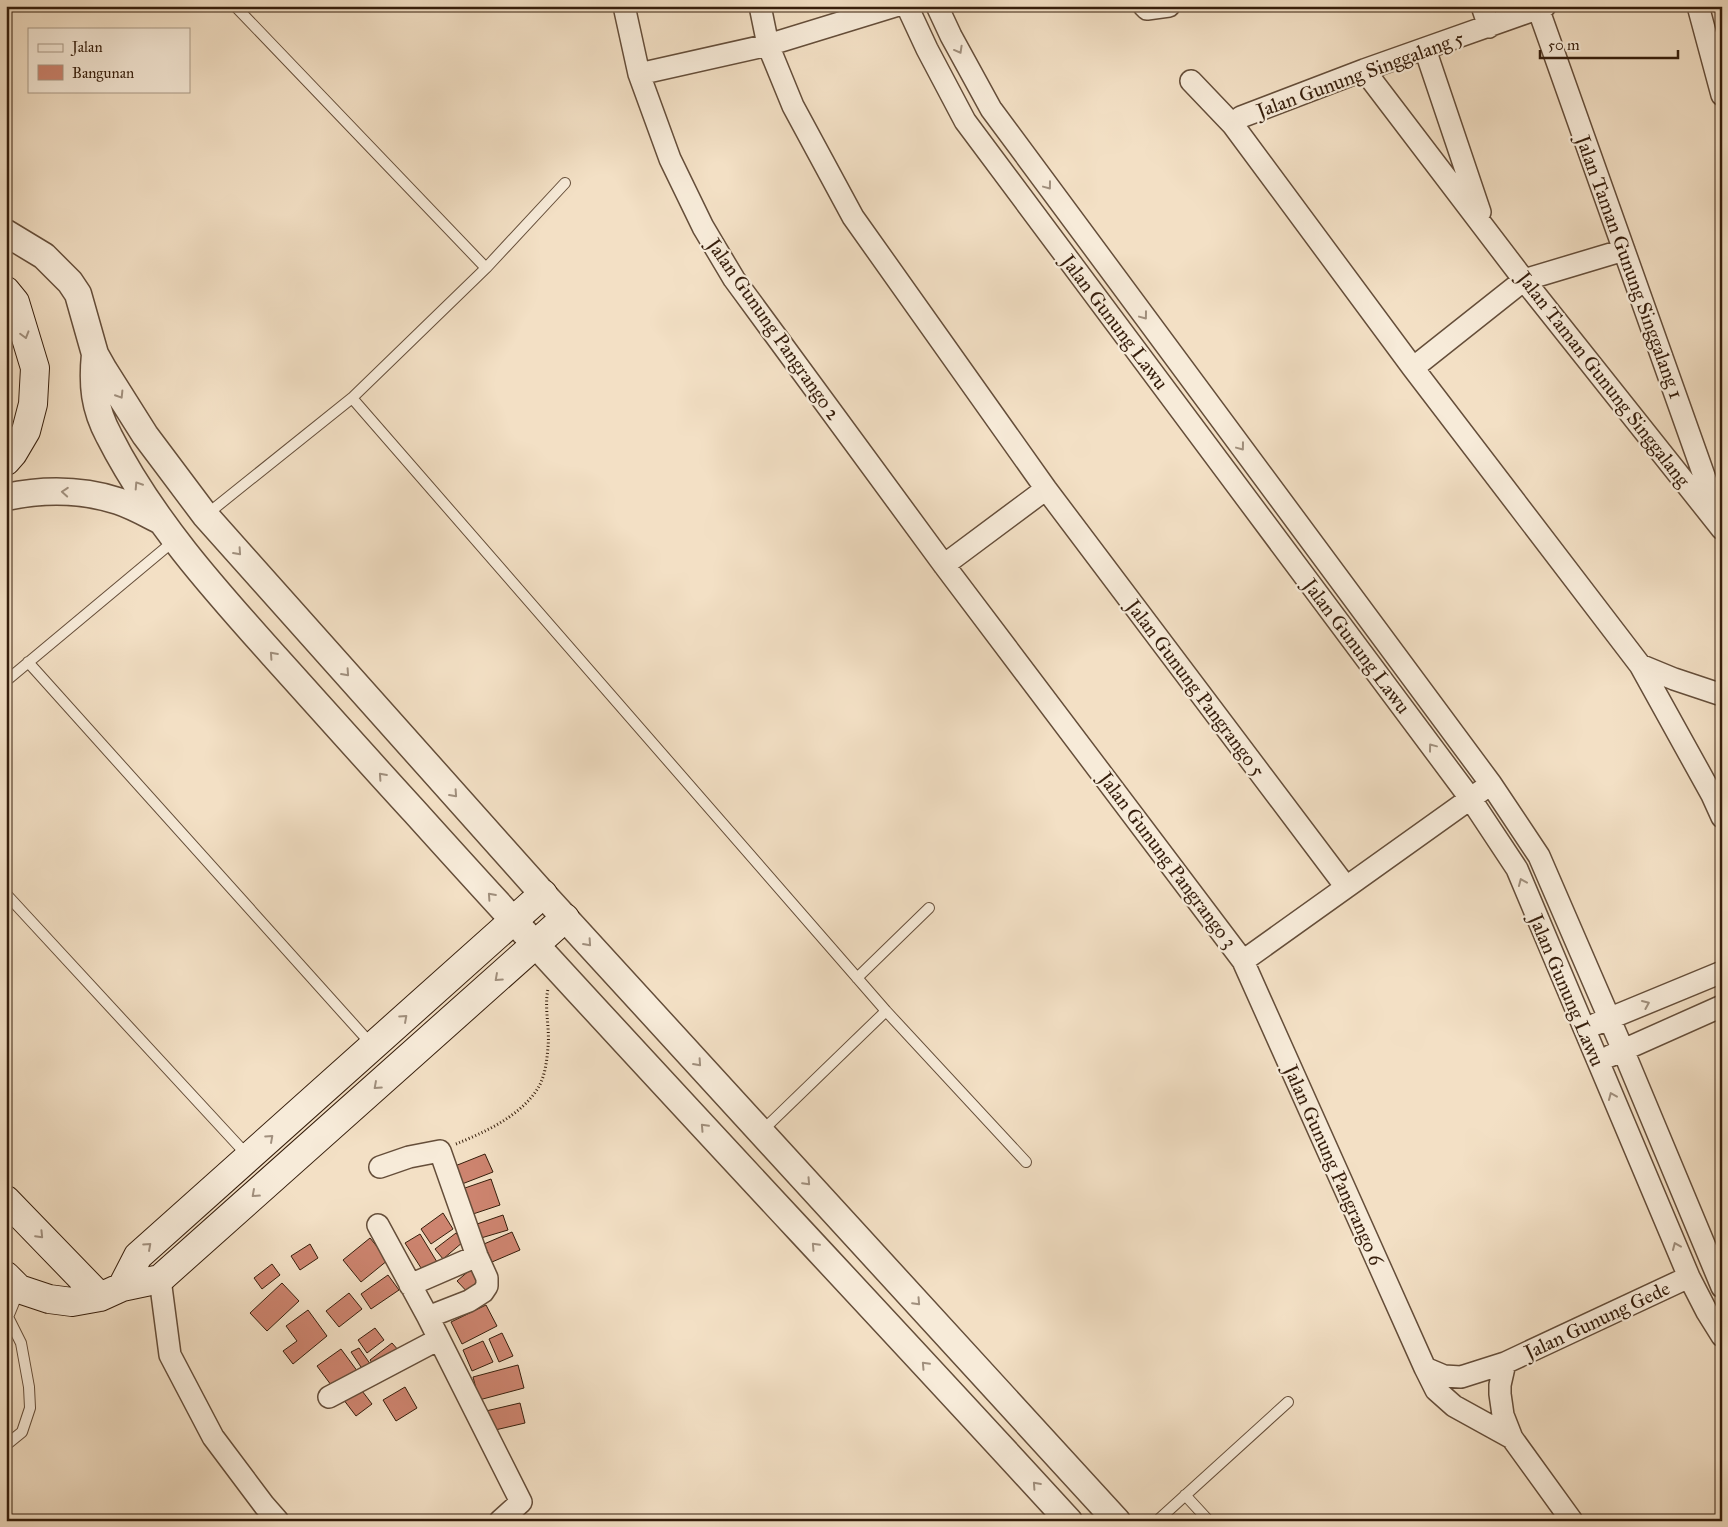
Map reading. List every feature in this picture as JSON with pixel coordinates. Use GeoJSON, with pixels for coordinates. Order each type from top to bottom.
{"type":"FeatureCollection","features":[{"type":"Feature","properties":{"kind":"main road"},"geometry":{"type":"LineString","coordinates":[[6,291],[16,302],[35,368],[33,404],[26,431],[6,461]]}},
{"type":"Feature","properties":{"kind":"main road"},"geometry":{"type":"LineString","coordinates":[[111,1292],[138,1256],[543,894]]}},
{"type":"Feature","properties":{"kind":"main road"},"geometry":{"type":"LineString","coordinates":[[13,1283],[49,1299],[72,1302],[160,1279],[565,918]]}},
{"type":"Feature","properties":{"kind":"main road"},"geometry":{"type":"LineString","coordinates":[[6,1200],[111,1292]]}},
{"type":"Feature","properties":{"kind":"street","name":"Jalan Gunung Pangrango 2"},"geometry":{"type":"LineString","coordinates":[[624,6],[639,74],[670,159],[703,227],[734,280],[944,565]]}},
{"type":"Feature","properties":{"kind":"street"},"geometry":{"type":"LineString","coordinates":[[760,6],[768,45],[793,106],[853,217],[1046,489],[944,565]]}},
{"type":"Feature","properties":{"kind":"street"},"geometry":{"type":"LineString","coordinates":[[639,74],[768,45],[895,6]]}},
{"type":"Feature","properties":{"kind":"street","name":"Jalan Gunung Lawu"},"geometry":{"type":"LineString","coordinates":[[907,6],[926,49],[965,122],[1470,798],[1517,869],[1689,1277],[1722,1336]]}},
{"type":"Feature","properties":{"kind":"street","name":"Jalan Gunung Lawu"},"geometry":{"type":"LineString","coordinates":[[937,6],[951,36],[991,109],[1491,784],[1539,856],[1624,1050],[1722,1287]]}},
{"type":"Feature","properties":{"kind":"street"},"geometry":{"type":"LineString","coordinates":[[1144,6],[1147,8],[1169,6]]}},
{"type":"Feature","properties":{"kind":"street"},"geometry":{"type":"LineString","coordinates":[[1482,6],[1489,26]]}},
{"type":"Feature","properties":{"kind":"street"},"geometry":{"type":"LineString","coordinates":[[1698,6],[1722,96]]}},
{"type":"Feature","properties":{"kind":"street","name":"Jalan Gunung Singgalang 5"},"geometry":{"type":"LineString","coordinates":[[1233,125],[1241,117],[1364,70],[1541,7]]}},
{"type":"Feature","properties":{"kind":"street","name":"Jalan Taman Gunung Singgalang 1"},"geometry":{"type":"LineString","coordinates":[[1541,7],[1722,527]]}},
{"type":"Feature","properties":{"kind":"street","name":"Jalan Taman Gunung Singgalang"},"geometry":{"type":"LineString","coordinates":[[1426,49],[1486,229]]}},
{"type":"Feature","properties":{"kind":"street","name":"Jalan Taman Gunung Singgalang"},"geometry":{"type":"LineString","coordinates":[[1364,70],[1524,280],[1722,527]]}},
{"type":"Feature","properties":{"kind":"street"},"geometry":{"type":"LineString","coordinates":[[1191,81],[1233,125],[1413,368],[1640,664],[1721,812]]}},
{"type":"Feature","properties":{"kind":"street"},"geometry":{"type":"LineString","coordinates":[[6,233],[44,256],[70,282],[78,294],[95,354],[104,370],[146,434],[205,515],[543,894],[1118,1521]]}},
{"type":"Feature","properties":{"kind":"street"},"geometry":{"type":"LineString","coordinates":[[1413,368],[1524,280],[1624,250]]}},
{"type":"Feature","properties":{"kind":"street"},"geometry":{"type":"LineString","coordinates":[[95,354],[93,373],[94,399],[102,422],[130,473],[168,530],[236,614],[535,946],[1069,1521]]}},
{"type":"Feature","properties":{"kind":"street","name":"Jalan Gunung Pangrango 5"},"geometry":{"type":"LineString","coordinates":[[1046,489],[1346,887]]}},
{"type":"Feature","properties":{"kind":"street"},"geometry":{"type":"LineString","coordinates":[[6,498],[50,491],[87,493],[119,501],[168,530]]}},
{"type":"Feature","properties":{"kind":"street","name":"Jalan Gunung Pangrango 3"},"geometry":{"type":"LineString","coordinates":[[944,565],[1243,961],[1491,784]]}},
{"type":"Feature","properties":{"kind":"street"},"geometry":{"type":"LineString","coordinates":[[1640,664],[1722,696]]}},
{"type":"Feature","properties":{"kind":"street","name":"Jalan Gunung Pangrango 6"},"geometry":{"type":"LineString","coordinates":[[1243,961],[1436,1390],[1454,1406],[1512,1438]]}},
{"type":"Feature","properties":{"kind":"street"},"geometry":{"type":"LineString","coordinates":[[1584,1029],[1722,972]]}},
{"type":"Feature","properties":{"kind":"street"},"geometry":{"type":"LineString","coordinates":[[1597,1062],[1722,1006]]}},
{"type":"Feature","properties":{"kind":"street"},"geometry":{"type":"LineString","coordinates":[[380,1167],[409,1157],[440,1150],[477,1256],[487,1278],[487,1286],[483,1292],[468,1301],[428,1318]]}},
{"type":"Feature","properties":{"kind":"street"},"geometry":{"type":"LineString","coordinates":[[378,1225],[439,1339],[521,1502],[500,1521]]}},
{"type":"Feature","properties":{"kind":"street"},"geometry":{"type":"LineString","coordinates":[[410,1284],[477,1256]]}},
{"type":"Feature","properties":{"kind":"street","name":"Jalan Gunung Gede"},"geometry":{"type":"LineString","coordinates":[[1425,1368],[1444,1376],[1461,1377],[1505,1363],[1689,1277]]}},
{"type":"Feature","properties":{"kind":"street"},"geometry":{"type":"LineString","coordinates":[[160,1279],[170,1355],[213,1437],[278,1521]]}},
{"type":"Feature","properties":{"kind":"street"},"geometry":{"type":"LineString","coordinates":[[329,1397],[439,1339]]}},
{"type":"Feature","properties":{"kind":"street"},"geometry":{"type":"LineString","coordinates":[[1505,1363],[1500,1394],[1503,1415],[1512,1438],[1572,1521]]}},
{"type":"Feature","properties":{"kind":"lane"},"geometry":{"type":"LineString","coordinates":[[235,6],[486,268]]}},
{"type":"Feature","properties":{"kind":"lane"},"geometry":{"type":"LineString","coordinates":[[205,515],[352,398],[486,268],[565,183]]}},
{"type":"Feature","properties":{"kind":"lane"},"geometry":{"type":"LineString","coordinates":[[352,398],[886,1011],[1026,1162]]}},
{"type":"Feature","properties":{"kind":"lane"},"geometry":{"type":"LineString","coordinates":[[6,681],[168,530]]}},
{"type":"Feature","properties":{"kind":"lane"},"geometry":{"type":"LineString","coordinates":[[28,662],[373,1046]]}},
{"type":"Feature","properties":{"kind":"lane"},"geometry":{"type":"LineString","coordinates":[[6,894],[249,1157]]}},
{"type":"Feature","properties":{"kind":"lane"},"geometry":{"type":"LineString","coordinates":[[857,978],[928,908]]}},
{"type":"Feature","properties":{"kind":"lane"},"geometry":{"type":"LineString","coordinates":[[761,1132],[886,1011]]}},
{"type":"Feature","properties":{"kind":"lane"},"geometry":{"type":"LineString","coordinates":[[6,1445],[22,1432],[30,1408],[30,1387],[21,1343],[7,1318],[13,1283]]}},
{"type":"Feature","properties":{"kind":"lane"},"geometry":{"type":"LineString","coordinates":[[1157,1521],[1288,1402]]}},
{"type":"Feature","properties":{"kind":"lane"},"geometry":{"type":"LineString","coordinates":[[1185,1495],[1209,1521]]}},
{"type":"Feature","properties":{"kind":"path"},"geometry":{"type":"LineString","coordinates":[[440,1150],[480,1134],[510,1116],[530,1099],[538,1088],[543,1076],[548,1047],[548,989],[561,974]]}},
{"type":"Feature","properties":{"kind":"building"},"geometry":{"type":"Polygon","coordinates":[[[485,1154],[493,1172],[462,1184],[455,1166],[485,1154]]]}},
{"type":"Feature","properties":{"kind":"building"},"geometry":{"type":"Polygon","coordinates":[[[491,1179],[500,1205],[470,1215],[462,1189],[491,1179]]]}},
{"type":"Feature","properties":{"kind":"building"},"geometry":{"type":"Polygon","coordinates":[[[443,1213],[453,1229],[431,1244],[421,1229],[443,1213]]]}},
{"type":"Feature","properties":{"kind":"building"},"geometry":{"type":"Polygon","coordinates":[[[503,1215],[508,1230],[481,1238],[477,1224],[503,1215]]]}},
{"type":"Feature","properties":{"kind":"building"},"geometry":{"type":"Polygon","coordinates":[[[512,1232],[520,1250],[492,1262],[484,1244],[512,1232]]]}},
{"type":"Feature","properties":{"kind":"building"},"geometry":{"type":"Polygon","coordinates":[[[456,1233],[463,1242],[443,1259],[435,1249],[456,1233]]]}},
{"type":"Feature","properties":{"kind":"building"},"geometry":{"type":"Polygon","coordinates":[[[420,1234],[437,1262],[423,1271],[405,1243],[420,1234]]]}},
{"type":"Feature","properties":{"kind":"building"},"geometry":{"type":"Polygon","coordinates":[[[370,1238],[388,1260],[361,1282],[343,1260],[370,1238]]]}},
{"type":"Feature","properties":{"kind":"building"},"geometry":{"type":"Polygon","coordinates":[[[310,1244],[318,1258],[300,1270],[291,1256],[310,1244]]]}},
{"type":"Feature","properties":{"kind":"building"},"geometry":{"type":"Polygon","coordinates":[[[272,1264],[280,1275],[262,1289],[254,1278],[272,1264]]]}},
{"type":"Feature","properties":{"kind":"building"},"geometry":{"type":"Polygon","coordinates":[[[471,1269],[484,1284],[471,1296],[457,1281],[471,1269]]]}},
{"type":"Feature","properties":{"kind":"building"},"geometry":{"type":"Polygon","coordinates":[[[388,1275],[399,1290],[371,1309],[361,1294],[388,1275]]]}},
{"type":"Feature","properties":{"kind":"building"},"geometry":{"type":"Polygon","coordinates":[[[282,1283],[299,1301],[267,1331],[250,1313],[282,1283]]]}},
{"type":"Feature","properties":{"kind":"building"},"geometry":{"type":"Polygon","coordinates":[[[349,1293],[362,1309],[339,1327],[326,1311],[349,1293]]]}},
{"type":"Feature","properties":{"kind":"building"},"geometry":{"type":"Polygon","coordinates":[[[486,1305],[497,1326],[462,1344],[451,1322],[486,1305]]]}},
{"type":"Feature","properties":{"kind":"building"},"geometry":{"type":"Polygon","coordinates":[[[308,1310],[327,1336],[293,1364],[283,1351],[297,1341],[286,1326],[308,1310]]]}},
{"type":"Feature","properties":{"kind":"building"},"geometry":{"type":"Polygon","coordinates":[[[375,1328],[384,1340],[367,1353],[358,1340],[375,1328]]]}},
{"type":"Feature","properties":{"kind":"building"},"geometry":{"type":"Polygon","coordinates":[[[502,1333],[513,1356],[499,1362],[489,1339],[502,1333]]]}},
{"type":"Feature","properties":{"kind":"building"},"geometry":{"type":"Polygon","coordinates":[[[483,1341],[493,1362],[472,1371],[463,1350],[483,1341]]]}},
{"type":"Feature","properties":{"kind":"building"},"geometry":{"type":"Polygon","coordinates":[[[392,1343],[400,1352],[377,1370],[370,1360],[392,1343]]]}},
{"type":"Feature","properties":{"kind":"building"},"geometry":{"type":"Polygon","coordinates":[[[359,1348],[373,1368],[365,1373],[351,1352],[359,1348]]]}},
{"type":"Feature","properties":{"kind":"building"},"geometry":{"type":"Polygon","coordinates":[[[341,1349],[358,1372],[334,1389],[317,1366],[341,1349]]]}},
{"type":"Feature","properties":{"kind":"building"},"geometry":{"type":"Polygon","coordinates":[[[518,1365],[524,1388],[479,1400],[473,1377],[518,1365]]]}},
{"type":"Feature","properties":{"kind":"building"},"geometry":{"type":"Polygon","coordinates":[[[356,1383],[372,1404],[356,1416],[340,1395],[356,1383]]]}},
{"type":"Feature","properties":{"kind":"building"},"geometry":{"type":"Polygon","coordinates":[[[405,1387],[417,1408],[396,1421],[383,1400],[405,1387]]]}},
{"type":"Feature","properties":{"kind":"building"},"geometry":{"type":"Polygon","coordinates":[[[520,1403],[525,1423],[491,1431],[486,1411],[520,1403]]]}}]}
